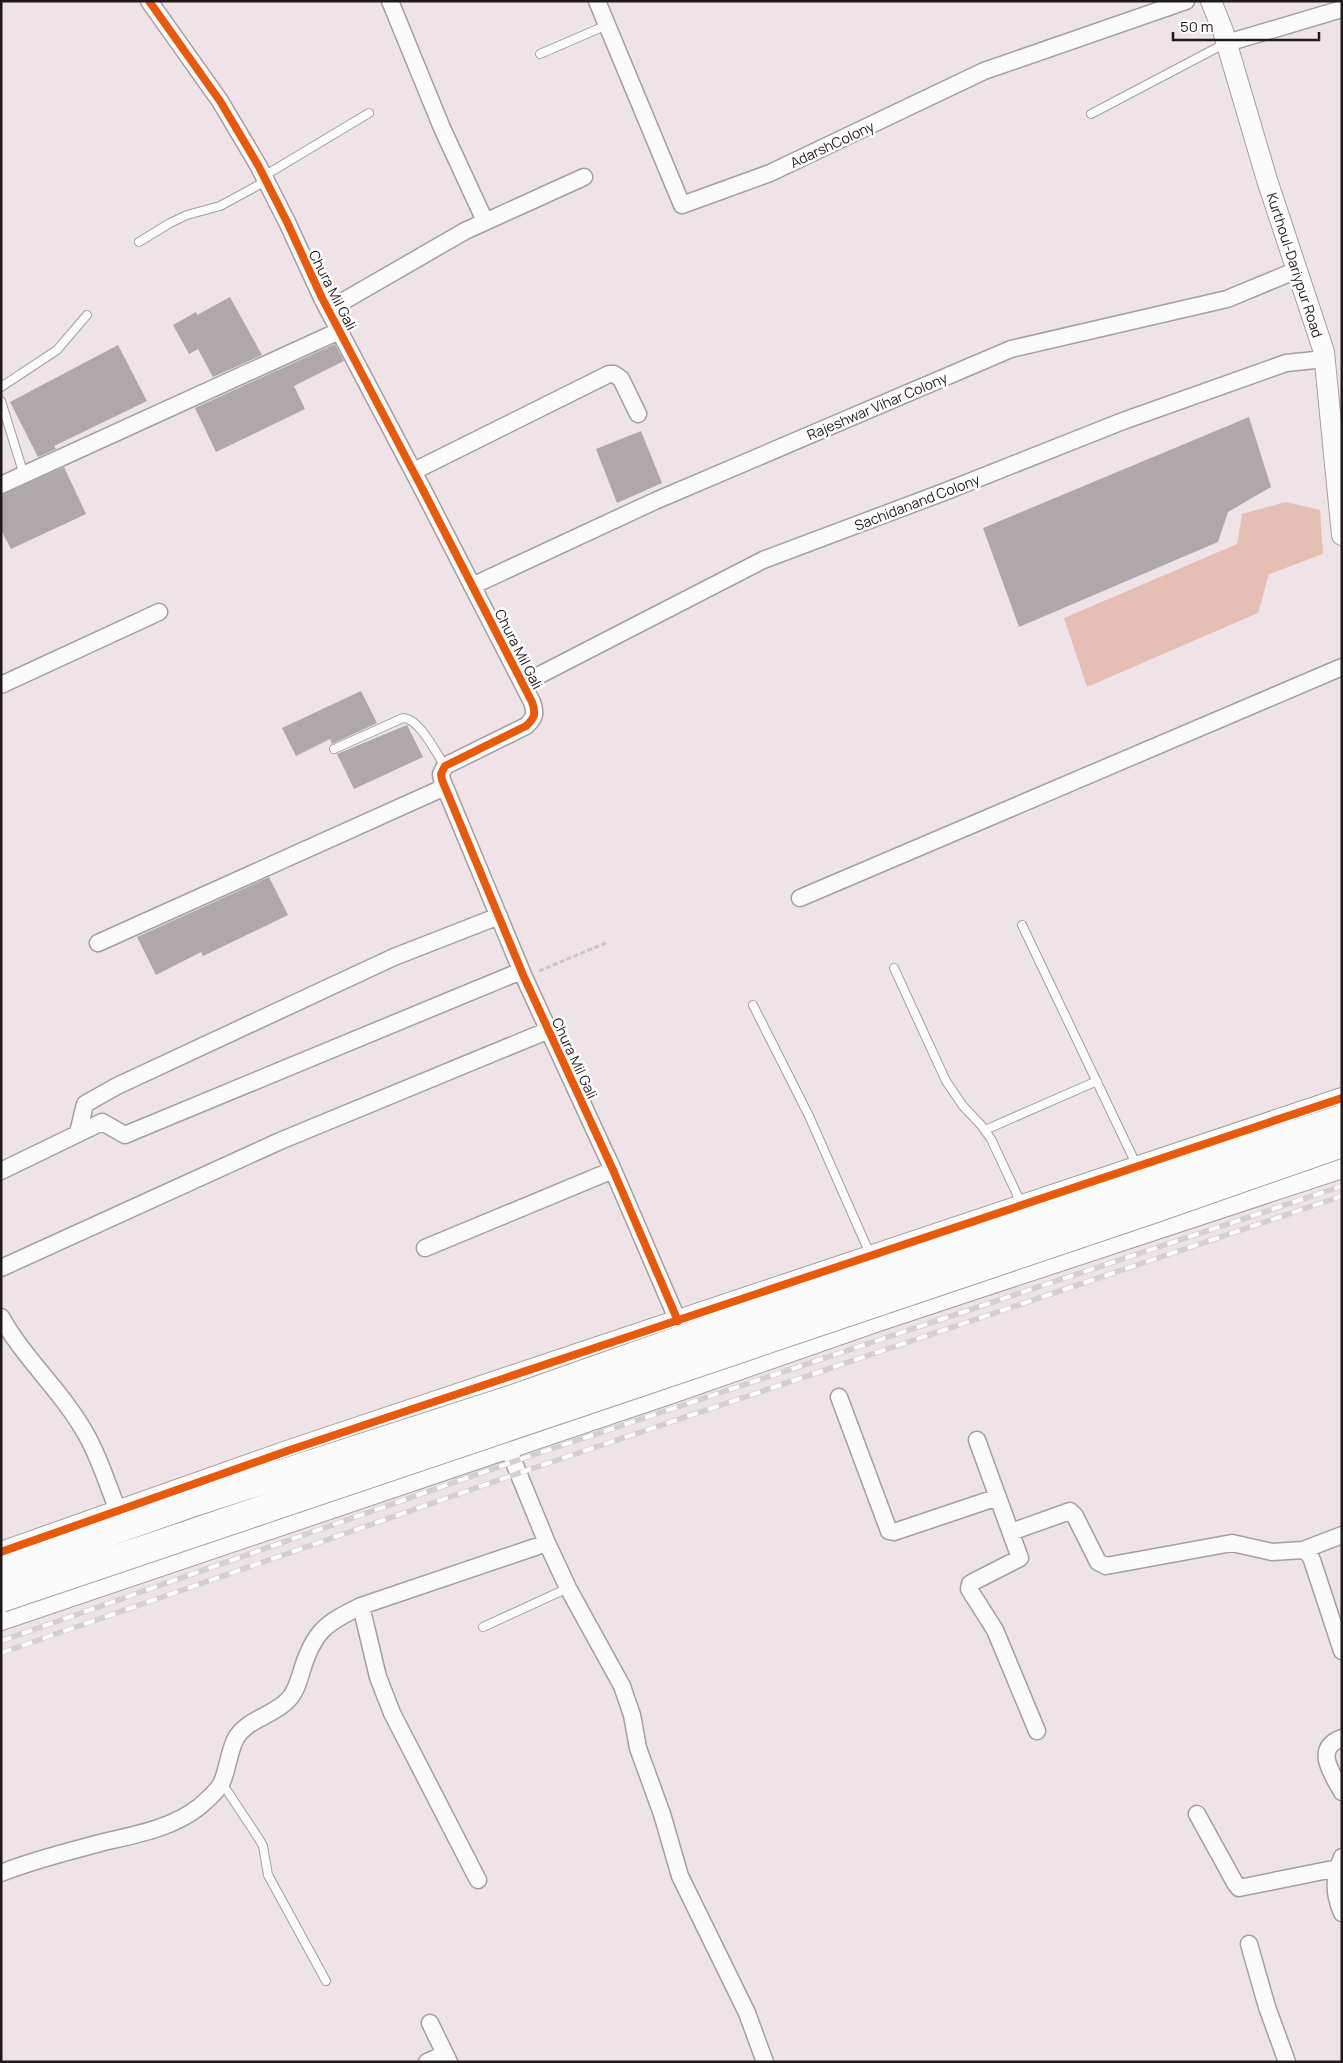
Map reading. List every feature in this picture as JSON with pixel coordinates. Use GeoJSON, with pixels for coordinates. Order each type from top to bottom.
{"type":"FeatureCollection","features":[{"type":"Feature","properties":{"kind":"highway"},"geometry":{"type":"LineString","coordinates":[[1,1570],[188,1504],[507,1401],[766,1310],[1342,1119]]}},
{"type":"Feature","properties":{"kind":"highway"},"geometry":{"type":"LineString","coordinates":[[1,1598],[1342,1143]]}},
{"type":"Feature","properties":{"kind":"street","name":"Chura Mil Gali"},"geometry":{"type":"LineString","coordinates":[[149,1],[220,101],[265,179],[339,332],[524,682],[535,711],[532,721],[526,726],[445,766],[441,774],[523,974],[678,1321]]}},
{"type":"Feature","properties":{"kind":"street"},"geometry":{"type":"LineString","coordinates":[[390,1],[442,128],[485,221]]}},
{"type":"Feature","properties":{"kind":"street","name":"AdarshColony"},"geometry":{"type":"LineString","coordinates":[[597,1],[682,205],[770,173],[984,71],[1186,1]]}},
{"type":"Feature","properties":{"kind":"street","name":"Kurthoul-Dariypur Road"},"geometry":{"type":"LineString","coordinates":[[1211,1],[1227,43],[1267,180],[1325,359],[1342,535]]}},
{"type":"Feature","properties":{"kind":"street"},"geometry":{"type":"LineString","coordinates":[[1227,43],[1342,9]]}},
{"type":"Feature","properties":{"kind":"street"},"geometry":{"type":"LineString","coordinates":[[328,310],[485,221],[584,177]]}},
{"type":"Feature","properties":{"kind":"street","name":"Rajeshwar Vihar Colony"},"geometry":{"type":"LineString","coordinates":[[472,586],[655,501],[1011,349],[1226,300],[1297,270]]}},
{"type":"Feature","properties":{"kind":"street"},"geometry":{"type":"LineString","coordinates":[[1,485],[339,332]]}},
{"type":"Feature","properties":{"kind":"street","name":"Sachidanand Colony"},"geometry":{"type":"LineString","coordinates":[[524,682],[763,560],[944,492],[1132,418],[1286,363],[1325,359]]}},
{"type":"Feature","properties":{"kind":"street"},"geometry":{"type":"LineString","coordinates":[[414,472],[609,374],[614,374],[621,379],[638,414]]}},
{"type":"Feature","properties":{"kind":"street"},"geometry":{"type":"LineString","coordinates":[[1,686],[159,612]]}},
{"type":"Feature","properties":{"kind":"street"},"geometry":{"type":"LineString","coordinates":[[800,898],[1342,667]]}},
{"type":"Feature","properties":{"kind":"street"},"geometry":{"type":"LineString","coordinates":[[98,943],[445,787]]}},
{"type":"Feature","properties":{"kind":"street"},"geometry":{"type":"LineString","coordinates":[[78,1133],[84,1104],[117,1086],[394,957],[499,916]]}},
{"type":"Feature","properties":{"kind":"street"},"geometry":{"type":"LineString","coordinates":[[1,1171],[102,1122],[125,1135],[523,974]]}},
{"type":"Feature","properties":{"kind":"street"},"geometry":{"type":"LineString","coordinates":[[1,1268],[280,1141],[549,1030]]}},
{"type":"Feature","properties":{"kind":"street"},"geometry":{"type":"LineString","coordinates":[[1,1552],[216,1476],[1342,1098]]}},
{"type":"Feature","properties":{"kind":"street"},"geometry":{"type":"LineString","coordinates":[[1,1620],[757,1364],[881,1320],[1342,1168]]}},
{"type":"Feature","properties":{"kind":"street"},"geometry":{"type":"LineString","coordinates":[[425,1248],[612,1170]]}},
{"type":"Feature","properties":{"kind":"street"},"geometry":{"type":"LineString","coordinates":[[738,1301],[757,1364]]}},
{"type":"Feature","properties":{"kind":"street"},"geometry":{"type":"LineString","coordinates":[[1,1317],[22,1350],[52,1384],[87,1435],[118,1511]]}},
{"type":"Feature","properties":{"kind":"street"},"geometry":{"type":"LineString","coordinates":[[839,1397],[889,1532],[894,1532],[998,1497]]}},
{"type":"Feature","properties":{"kind":"street"},"geometry":{"type":"LineString","coordinates":[[977,1440],[1011,1532],[1019,1560],[973,1582],[970,1584],[969,1589],[995,1630],[1037,1731]]}},
{"type":"Feature","properties":{"kind":"street"},"geometry":{"type":"LineString","coordinates":[[508,1448],[546,1543],[628,1700],[638,1748],[662,1814],[680,1876],[747,2013],[762,2061]]}},
{"type":"Feature","properties":{"kind":"street"},"geometry":{"type":"LineString","coordinates":[[216,1476],[237,1540]]}},
{"type":"Feature","properties":{"kind":"street"},"geometry":{"type":"LineString","coordinates":[[1011,1532],[1070,1511],[1075,1516],[1098,1562],[1102,1566],[1232,1543],[1272,1552],[1303,1550],[1342,1535]]}},
{"type":"Feature","properties":{"kind":"street"},"geometry":{"type":"LineString","coordinates":[[1,1873],[30,1862],[160,1827],[198,1807],[222,1783],[233,1746],[242,1731],[282,1705],[292,1695],[308,1650],[316,1636],[338,1617],[361,1606],[546,1543]]}},
{"type":"Feature","properties":{"kind":"street"},"geometry":{"type":"LineString","coordinates":[[1303,1550],[1309,1554],[1312,1560],[1342,1651]]}},
{"type":"Feature","properties":{"kind":"street"},"geometry":{"type":"LineString","coordinates":[[361,1606],[378,1677],[392,1713],[478,1880]]}},
{"type":"Feature","properties":{"kind":"street"},"geometry":{"type":"LineString","coordinates":[[1342,1738],[1327,1748],[1326,1755],[1327,1763],[1342,1792]]}},
{"type":"Feature","properties":{"kind":"street"},"geometry":{"type":"LineString","coordinates":[[1197,1814],[1239,1888],[1340,1862],[1334,1891],[1342,1913]]}},
{"type":"Feature","properties":{"kind":"street"},"geometry":{"type":"LineString","coordinates":[[1249,1944],[1287,2062]]}},
{"type":"Feature","properties":{"kind":"street"},"geometry":{"type":"LineString","coordinates":[[427,2062],[447,2058],[430,2023]]}},
{"type":"Feature","properties":{"kind":"lane"},"geometry":{"type":"LineString","coordinates":[[540,54],[607,25]]}},
{"type":"Feature","properties":{"kind":"lane"},"geometry":{"type":"LineString","coordinates":[[1091,114],[1227,43]]}},
{"type":"Feature","properties":{"kind":"lane"},"geometry":{"type":"LineString","coordinates":[[139,242],[187,215],[220,206],[369,113]]}},
{"type":"Feature","properties":{"kind":"lane"},"geometry":{"type":"LineString","coordinates":[[1,386],[57,350],[86,315]]}},
{"type":"Feature","properties":{"kind":"lane"},"geometry":{"type":"LineString","coordinates":[[1,401],[24,475]]}},
{"type":"Feature","properties":{"kind":"lane"},"geometry":{"type":"LineString","coordinates":[[334,749],[403,718],[408,718],[416,724],[445,766]]}},
{"type":"Feature","properties":{"kind":"lane"},"geometry":{"type":"LineString","coordinates":[[1022,925],[1137,1166]]}},
{"type":"Feature","properties":{"kind":"lane"},"geometry":{"type":"LineString","coordinates":[[894,968],[953,1094],[985,1130],[999,1153],[1022,1205]]}},
{"type":"Feature","properties":{"kind":"lane"},"geometry":{"type":"LineString","coordinates":[[754,1005],[809,1116],[871,1256]]}},
{"type":"Feature","properties":{"kind":"lane"},"geometry":{"type":"LineString","coordinates":[[985,1130],[1097,1080]]}},
{"type":"Feature","properties":{"kind":"lane"},"geometry":{"type":"LineString","coordinates":[[483,1627],[568,1588]]}},
{"type":"Feature","properties":{"kind":"lane"},"geometry":{"type":"LineString","coordinates":[[222,1783],[263,1846],[268,1875],[326,1981]]}},
{"type":"Feature","properties":{"kind":"path"},"geometry":{"type":"LineString","coordinates":[[523,974],[608,942]]}},
{"type":"Feature","properties":{"kind":"shaded area"},"geometry":{"type":"Polygon","coordinates":[[[1286,502],[1320,510],[1323,554],[1269,574],[1258,613],[1087,687],[1064,618],[1237,544],[1242,514],[1286,502]]]}},
{"type":"Feature","properties":{"kind":"building"},"geometry":{"type":"Polygon","coordinates":[[[230,297],[262,355],[213,377],[198,349],[189,354],[173,325],[196,312],[197,315],[230,297]]]}},
{"type":"Feature","properties":{"kind":"building"},"geometry":{"type":"Polygon","coordinates":[[[335,344],[344,361],[294,386],[305,409],[216,452],[195,408],[335,344]]]}},
{"type":"Feature","properties":{"kind":"building"},"geometry":{"type":"Polygon","coordinates":[[[118,345],[147,401],[54,446],[56,449],[38,457],[10,402],[118,345]]]}},
{"type":"Feature","properties":{"kind":"building"},"geometry":{"type":"Polygon","coordinates":[[[1249,417],[1271,487],[1228,512],[1218,542],[1019,627],[983,528],[1249,417]]]}},
{"type":"Feature","properties":{"kind":"building"},"geometry":{"type":"Polygon","coordinates":[[[641,431],[662,483],[617,503],[596,449],[641,431]]]}},
{"type":"Feature","properties":{"kind":"building"},"geometry":{"type":"Polygon","coordinates":[[[64,467],[86,514],[11,549],[1,530],[1,495],[64,467]]]}},
{"type":"Feature","properties":{"kind":"building"},"geometry":{"type":"Polygon","coordinates":[[[361,691],[377,723],[332,744],[330,739],[296,756],[282,728],[361,691]]]}},
{"type":"Feature","properties":{"kind":"building"},"geometry":{"type":"Polygon","coordinates":[[[407,725],[423,757],[354,789],[337,754],[407,725]]]}},
{"type":"Feature","properties":{"kind":"building"},"geometry":{"type":"Polygon","coordinates":[[[269,877],[288,915],[203,956],[201,952],[156,975],[137,937],[269,877]]]}},
{"type":"Feature","properties":{"kind":"railway"},"geometry":{"type":"LineString","coordinates":[[1,1641],[518,1460],[1342,1186]]}},
{"type":"Feature","properties":{"kind":"railway"},"geometry":{"type":"LineString","coordinates":[[1,1653],[522,1472],[1342,1196]]}},
{"type":"Feature","properties":{"kind":"cycle path"},"geometry":{"type":"LineString","coordinates":[[149,1],[220,101],[258,165],[322,298],[532,702],[534,715],[526,726],[445,766],[441,774],[442,780],[524,977],[613,1170],[678,1321]]}},
{"type":"Feature","properties":{"kind":"cycle path"},"geometry":{"type":"LineString","coordinates":[[1,1552],[287,1451],[1342,1098]]}}]}
